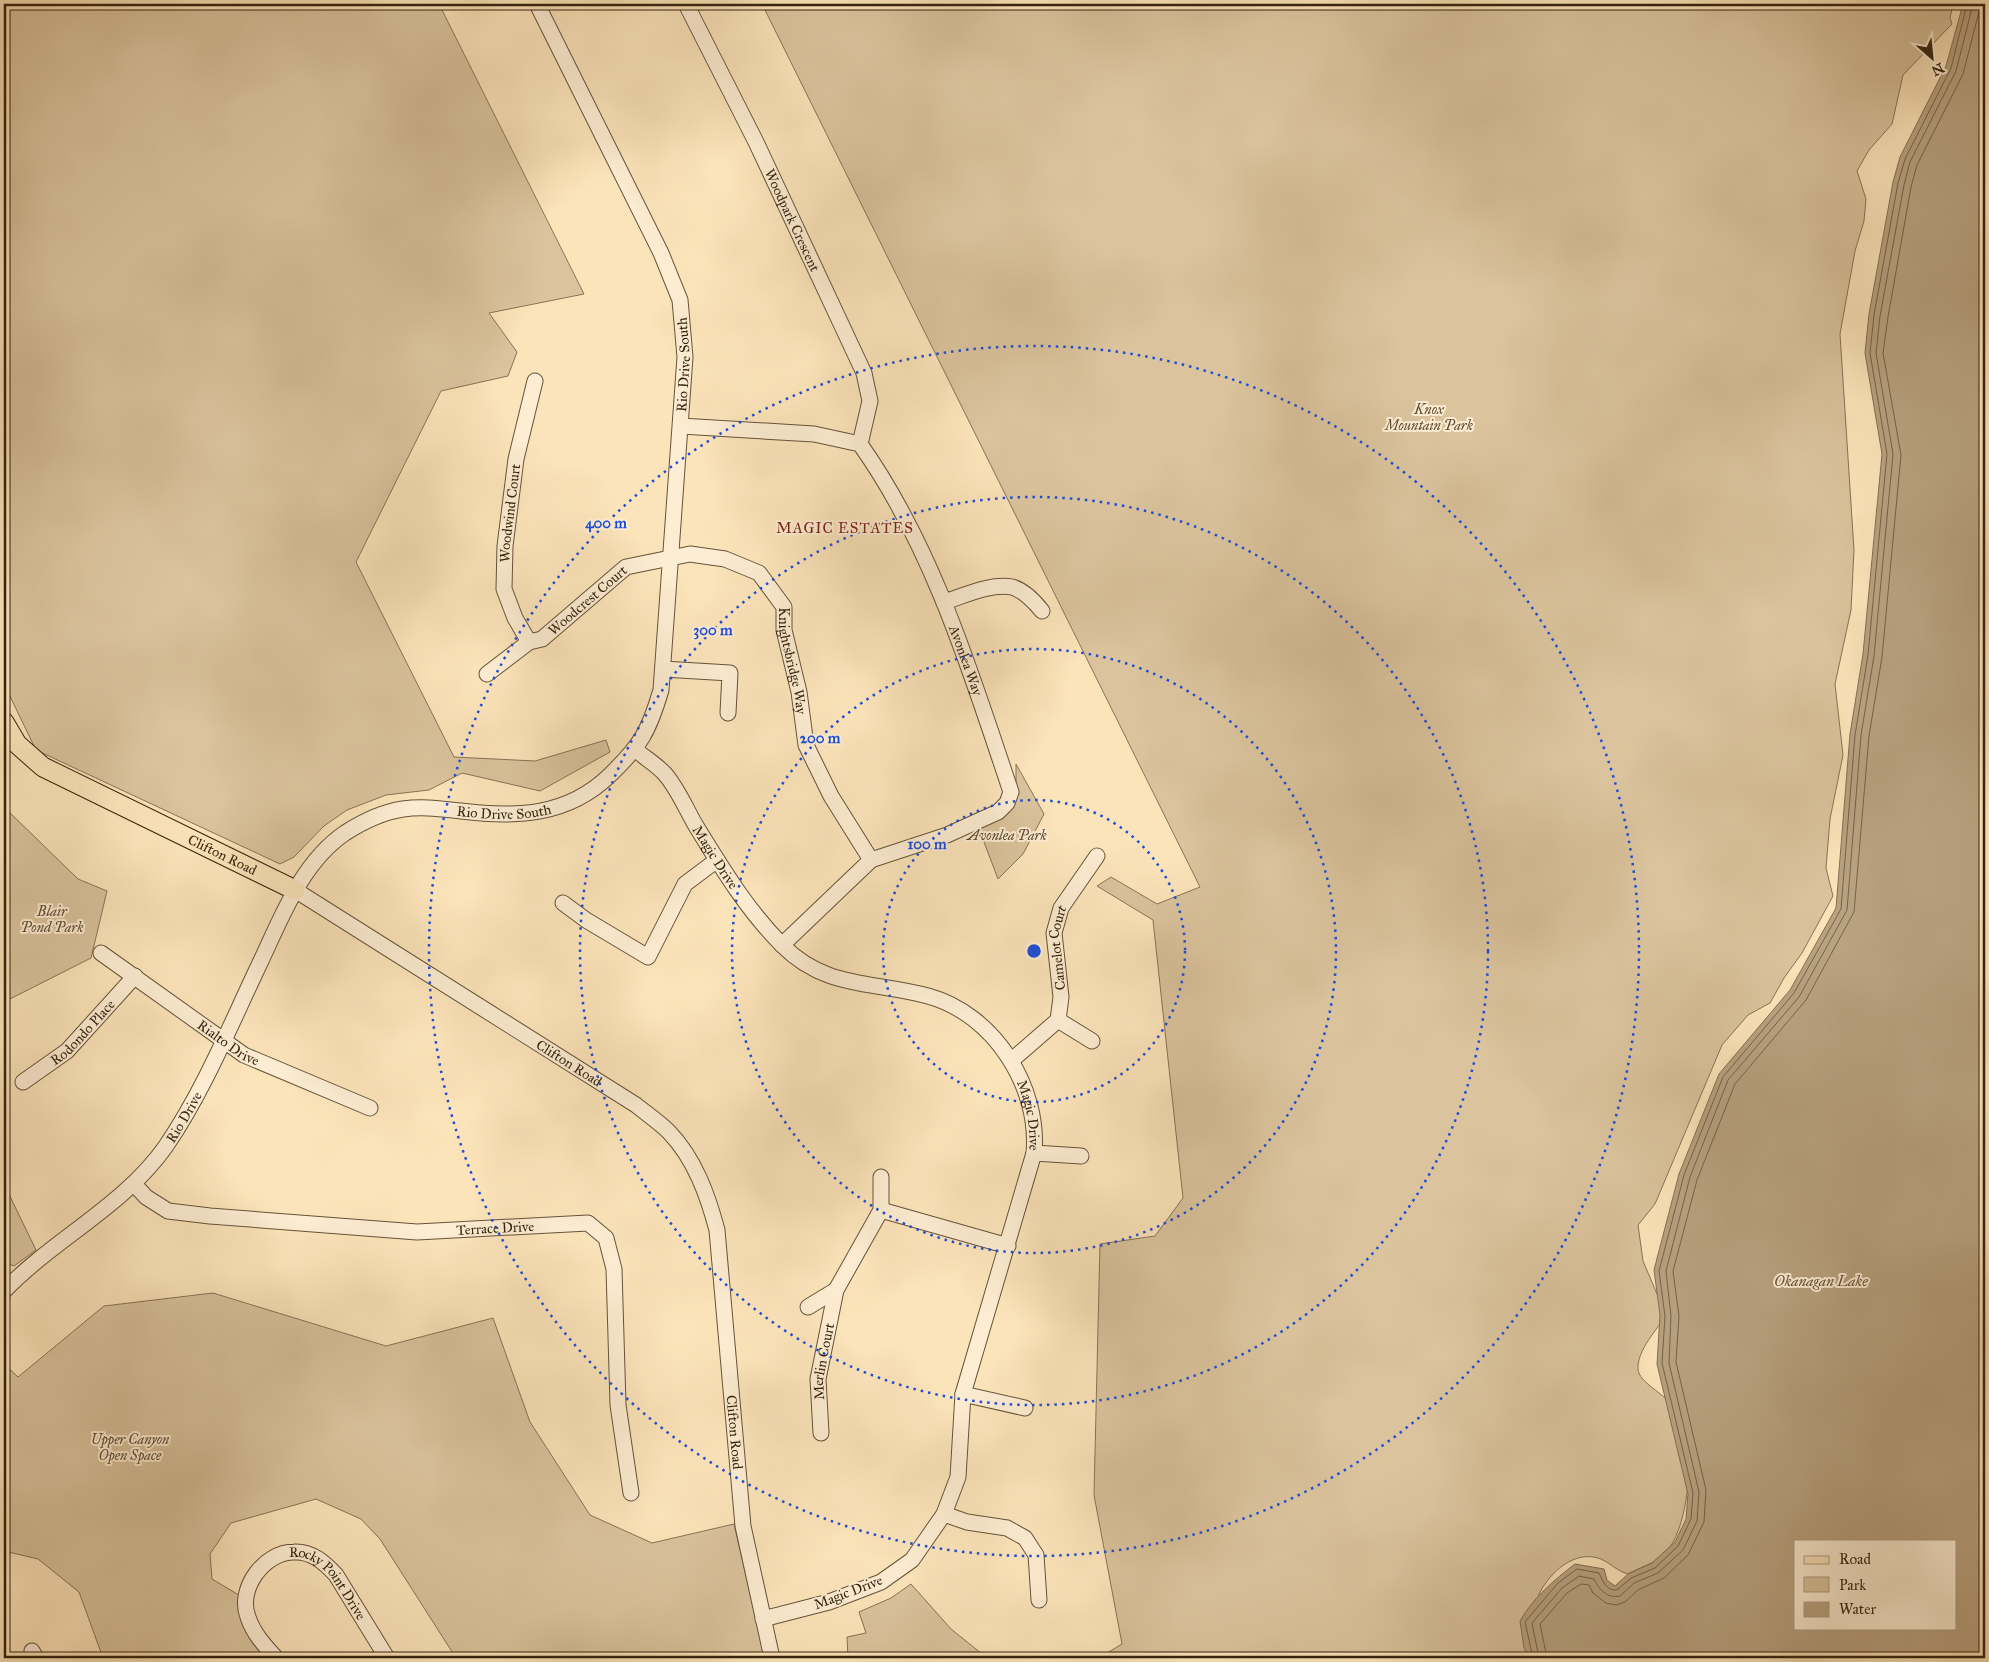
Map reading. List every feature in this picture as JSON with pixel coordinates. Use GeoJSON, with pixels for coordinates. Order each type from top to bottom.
{"type":"FeatureCollection","features":[{"type":"Feature","properties":{"kind":"main road","name":"Clifton Road"},"geometry":{"type":"LineString","coordinates":[[4,722],[17,744],[43,767],[295,890]]}},
{"type":"Feature","properties":{"kind":"street","name":"Rio Drive South"},"geometry":{"type":"LineString","coordinates":[[295,890],[323,852],[345,833],[374,817],[403,809],[428,808],[496,815],[530,814],[556,809],[584,796],[603,783],[636,750],[651,724],[662,690],[685,357],[680,300],[661,252],[537,4]]}},
{"type":"Feature","properties":{"kind":"street","name":"Woodpark Crescent"},"geometry":{"type":"LineString","coordinates":[[686,4],[756,142],[864,373],[870,402],[860,444]]}},
{"type":"Feature","properties":{"kind":"street","name":"Woodwind Court"},"geometry":{"type":"LineString","coordinates":[[528,642],[515,618],[504,589],[504,546],[516,459],[535,381]]}},
{"type":"Feature","properties":{"kind":"street"},"geometry":{"type":"LineString","coordinates":[[681,426],[814,434],[860,444]]}},
{"type":"Feature","properties":{"kind":"street","name":"Avonlea Way"},"geometry":{"type":"LineString","coordinates":[[782,945],[871,860],[947,835],[998,812],[1007,803],[1011,792],[944,602],[884,478],[860,444]]}},
{"type":"Feature","properties":{"kind":"street","name":"Knightsbridge Way"},"geometry":{"type":"LineString","coordinates":[[672,556],[690,554],[725,558],[759,574],[784,607],[784,630],[799,692],[806,745],[831,796],[871,860]]}},
{"type":"Feature","properties":{"kind":"street","name":"Woodcrest Court"},"geometry":{"type":"LineString","coordinates":[[488,674],[528,642],[542,640],[626,567],[672,556]]}},
{"type":"Feature","properties":{"kind":"street"},"geometry":{"type":"LineString","coordinates":[[944,602],[986,589],[1012,587],[1033,600],[1042,611]]}},
{"type":"Feature","properties":{"kind":"street"},"geometry":{"type":"LineString","coordinates":[[663,668],[730,673],[728,713]]}},
{"type":"Feature","properties":{"kind":"street","name":"Magic Drive"},"geometry":{"type":"LineString","coordinates":[[636,750],[665,774],[717,860],[754,914],[802,964],[828,977],[930,997],[962,1011],[993,1038],[1012,1060],[1028,1098],[1033,1122],[1034,1153],[963,1394],[958,1477],[944,1514],[912,1560],[881,1582],[829,1602],[763,1619]]}},
{"type":"Feature","properties":{"kind":"street","name":"Camelot Court"},"geometry":{"type":"LineString","coordinates":[[1058,1020],[1062,997],[1054,933],[1061,908],[1097,856]]}},
{"type":"Feature","properties":{"kind":"street"},"geometry":{"type":"LineString","coordinates":[[563,903],[586,920],[648,957],[685,884],[717,860]]}},
{"type":"Feature","properties":{"kind":"street","name":"Rio Drive"},"geometry":{"type":"LineString","coordinates":[[7,1282],[134,1184],[164,1148],[181,1123],[223,1042],[295,890]]}},
{"type":"Feature","properties":{"kind":"street","name":"Clifton Road"},"geometry":{"type":"LineString","coordinates":[[295,890],[636,1105],[670,1133],[693,1164],[708,1197],[717,1230],[743,1526],[772,1658]]}},
{"type":"Feature","properties":{"kind":"street","name":"Rialto Drive"},"geometry":{"type":"LineString","coordinates":[[101,953],[223,1042],[244,1055],[370,1108]]}},
{"type":"Feature","properties":{"kind":"street","name":"Rodondo Place"},"geometry":{"type":"LineString","coordinates":[[24,1082],[66,1051],[135,976]]}},
{"type":"Feature","properties":{"kind":"street"},"geometry":{"type":"LineString","coordinates":[[1012,1060],[1058,1020],[1092,1041]]}},
{"type":"Feature","properties":{"kind":"street"},"geometry":{"type":"LineString","coordinates":[[1034,1153],[1081,1156]]}},
{"type":"Feature","properties":{"kind":"street","name":"Merlin Court"},"geometry":{"type":"LineString","coordinates":[[821,1433],[818,1379],[836,1290],[881,1210],[881,1177]]}},
{"type":"Feature","properties":{"kind":"street","name":"Terrace Drive"},"geometry":{"type":"LineString","coordinates":[[134,1184],[146,1197],[168,1211],[210,1216],[417,1232],[588,1223],[606,1238],[614,1269],[618,1405],[632,1493]]}},
{"type":"Feature","properties":{"kind":"street"},"geometry":{"type":"LineString","coordinates":[[881,1210],[1008,1246]]}},
{"type":"Feature","properties":{"kind":"street","name":"Merlin Court"},"geometry":{"type":"LineString","coordinates":[[808,1307],[836,1290]]}},
{"type":"Feature","properties":{"kind":"street"},"geometry":{"type":"LineString","coordinates":[[963,1394],[1026,1408]]}},
{"type":"Feature","properties":{"kind":"street"},"geometry":{"type":"LineString","coordinates":[[944,1514],[967,1522],[1007,1528],[1025,1538],[1036,1555],[1039,1600]]}},
{"type":"Feature","properties":{"kind":"street","name":"Rocky Point Drive"},"geometry":{"type":"LineString","coordinates":[[276,1658],[258,1637],[247,1616],[246,1598],[253,1579],[263,1564],[279,1555],[294,1552],[311,1554],[326,1564],[336,1575],[387,1658]]}},
{"type":"Feature","properties":{"kind":"green space"},"geometry":{"type":"Polygon","coordinates":[[[4,4],[439,4],[584,294],[489,313],[517,352],[508,376],[441,391],[356,562],[454,757],[535,761],[606,740],[610,752],[540,791],[462,773],[429,790],[386,795],[347,810],[324,826],[294,857],[280,864],[36,750],[4,684],[4,4]]]}},
{"type":"Feature","properties":{"kind":"green space","name":"Knox Mountain Park"},"geometry":{"type":"Polygon","coordinates":[[[762,4],[1953,4],[1950,18],[1952,24],[1903,75],[1892,124],[1869,150],[1857,171],[1866,199],[1864,221],[1855,251],[1840,334],[1854,550],[1851,610],[1835,684],[1843,755],[1830,819],[1826,868],[1833,896],[1802,953],[1784,978],[1770,1003],[1748,1015],[1722,1045],[1655,1204],[1638,1225],[1643,1261],[1666,1315],[1648,1340],[1641,1355],[1638,1369],[1642,1379],[1671,1405],[1683,1434],[1688,1464],[1685,1508],[1681,1523],[1670,1548],[1654,1561],[1628,1574],[1601,1559],[1591,1557],[1573,1560],[1557,1571],[1539,1594],[1529,1658],[1099,1658],[1122,1644],[1094,1495],[1100,1244],[1155,1236],[1183,1198],[1153,920],[1097,886],[1111,877],[1157,904],[1200,887],[762,4]]]}},
{"type":"Feature","properties":{"kind":"green space","name":"Avonlea Park"},"geometry":{"type":"Polygon","coordinates":[[[1016,764],[1044,814],[1023,854],[998,879],[976,821],[1016,792],[1016,764]]]}},
{"type":"Feature","properties":{"kind":"green space","name":"Blair Pond Park"},"geometry":{"type":"Polygon","coordinates":[[[4,807],[78,879],[107,891],[91,958],[4,1002],[4,807]]]}},
{"type":"Feature","properties":{"kind":"green space"},"geometry":{"type":"Polygon","coordinates":[[[4,1184],[36,1250],[14,1266],[4,1262],[4,1184]]]}},
{"type":"Feature","properties":{"kind":"green space","name":"Upper Canyon Open Space"},"geometry":{"type":"Polygon","coordinates":[[[213,1293],[386,1346],[493,1318],[530,1422],[590,1515],[652,1543],[734,1524],[765,1658],[456,1658],[380,1539],[361,1519],[316,1499],[231,1523],[210,1554],[212,1579],[244,1598],[274,1658],[103,1658],[79,1592],[38,1559],[4,1551],[4,1364],[18,1377],[104,1306],[213,1293]]]}},
{"type":"Feature","properties":{"kind":"green space"},"geometry":{"type":"Polygon","coordinates":[[[911,1584],[951,1629],[987,1658],[848,1658],[847,1637],[866,1633],[859,1612],[891,1598],[911,1584]]]}},
{"type":"Feature","properties":{"kind":"water","name":"Okanagan Lake"},"geometry":{"type":"Polygon","coordinates":[[[1963,4],[1985,4],[1985,1658],[1529,1658],[1524,1648],[1520,1621],[1531,1605],[1552,1583],[1575,1564],[1604,1569],[1607,1580],[1615,1586],[1628,1574],[1652,1563],[1675,1542],[1686,1519],[1688,1494],[1657,1364],[1660,1315],[1654,1270],[1679,1174],[1719,1074],[1790,990],[1836,908],[1850,734],[1863,654],[1882,454],[1865,353],[1869,314],[1893,182],[1900,157],[1946,66],[1963,4]]]}},
{"type":"Feature","properties":{"kind":"district","name":"MAGIC ESTATES"},"geometry":{"type":"Point","coordinates":[845,528]}}]}
